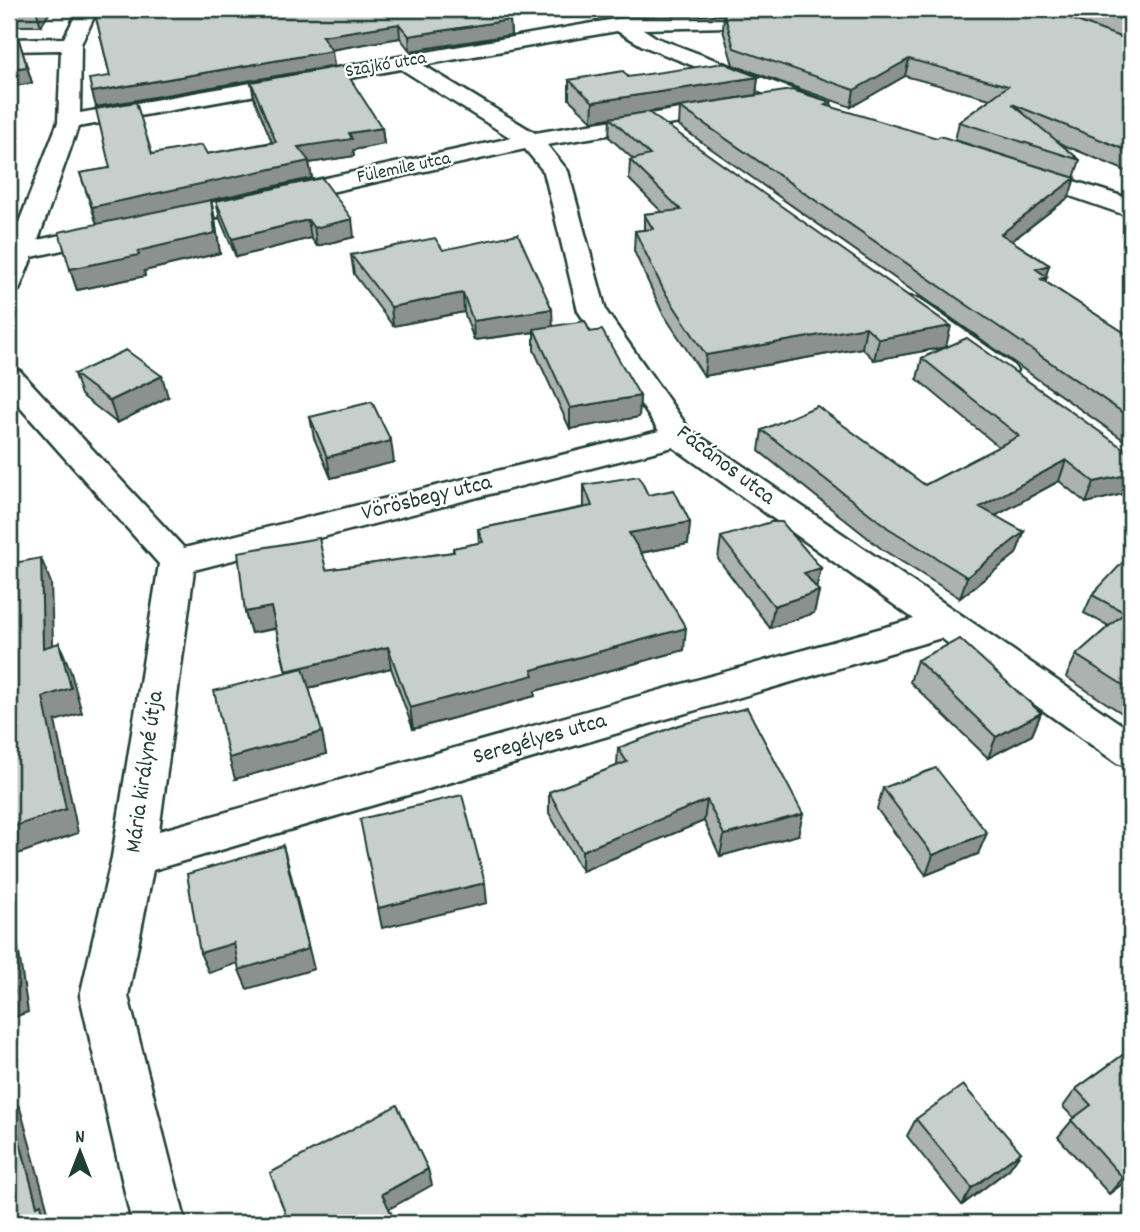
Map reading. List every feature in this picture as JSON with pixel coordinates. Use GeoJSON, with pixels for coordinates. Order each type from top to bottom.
{"type":"FeatureCollection","features":[{"type":"Feature","properties":{"kind":"street"},"geometry":{"type":"LineString","coordinates":[[9,285],[69,122],[71,44],[88,9]]}},
{"type":"Feature","properties":{"kind":"street"},"geometry":{"type":"LineString","coordinates":[[617,17],[650,42],[790,98],[844,115]]}},
{"type":"Feature","properties":{"kind":"street","name":"Szajkó utca"},"geometry":{"type":"LineString","coordinates":[[69,122],[405,63],[617,17],[786,20]]}},
{"type":"Feature","properties":{"kind":"street"},"geometry":{"type":"LineString","coordinates":[[12,42],[71,44]]}},
{"type":"Feature","properties":{"kind":"street","name":"Fácános utca"},"geometry":{"type":"LineString","coordinates":[[405,63],[531,141],[556,171],[592,311],[678,436],[1131,752]]}},
{"type":"Feature","properties":{"kind":"street","name":"Fülemile utca"},"geometry":{"type":"LineString","coordinates":[[19,252],[531,141],[790,98]]}},
{"type":"Feature","properties":{"kind":"street"},"geometry":{"type":"LineString","coordinates":[[652,121],[685,145]]}},
{"type":"Feature","properties":{"kind":"street"},"geometry":{"type":"LineString","coordinates":[[1003,166],[1128,205]]}},
{"type":"Feature","properties":{"kind":"street"},"geometry":{"type":"LineString","coordinates":[[886,288],[1020,383]]}},
{"type":"Feature","properties":{"kind":"street"},"geometry":{"type":"LineString","coordinates":[[9,377],[177,562]]}},
{"type":"Feature","properties":{"kind":"street","name":"Vörösbegy utca"},"geometry":{"type":"LineString","coordinates":[[177,562],[678,436]]}},
{"type":"Feature","properties":{"kind":"street","name":"Mária királyné útja"},"geometry":{"type":"LineString","coordinates":[[159,1223],[104,996],[134,857],[177,562]]}},
{"type":"Feature","properties":{"kind":"street","name":"Seregélyes utca"},"geometry":{"type":"LineString","coordinates":[[134,857],[946,623]]}},
{"type":"Feature","properties":{"kind":"building"},"geometry":{"type":"Polygon","coordinates":[[[94,9],[498,9],[510,20],[409,36],[399,24],[322,36],[332,51],[92,92],[89,79],[110,76],[94,9]]]}},
{"type":"Feature","properties":{"kind":"building"},"geometry":{"type":"Polygon","coordinates":[[[1044,9],[1131,41],[1131,152],[1012,104],[1080,160],[959,122],[1008,86],[909,59],[854,90],[734,48],[724,13],[1044,9]]]}},
{"type":"Feature","properties":{"kind":"building"},"geometry":{"type":"Polygon","coordinates":[[[1093,9],[1131,9],[1131,23],[1093,9]]]}},
{"type":"Feature","properties":{"kind":"building"},"geometry":{"type":"Polygon","coordinates":[[[9,37],[18,37],[27,67],[9,69],[9,37]]]}},
{"type":"Feature","properties":{"kind":"building"},"geometry":{"type":"Polygon","coordinates":[[[724,63],[758,77],[593,102],[569,80],[623,71],[628,77],[724,63]]]}},
{"type":"Feature","properties":{"kind":"building"},"geometry":{"type":"Polygon","coordinates":[[[342,66],[382,128],[349,133],[352,139],[298,147],[309,161],[92,207],[80,173],[110,168],[96,109],[136,102],[152,154],[202,145],[207,154],[276,142],[251,82],[342,66]]]}},
{"type":"Feature","properties":{"kind":"building"},"geometry":{"type":"Polygon","coordinates":[[[792,90],[831,102],[825,105],[937,138],[940,136],[1075,178],[1001,234],[1049,265],[1036,269],[1047,277],[1041,279],[1131,337],[1131,418],[680,107],[792,90]]]}},
{"type":"Feature","properties":{"kind":"building"},"geometry":{"type":"Polygon","coordinates":[[[648,112],[951,326],[879,339],[866,327],[706,355],[664,291],[635,231],[653,229],[644,214],[681,210],[630,160],[650,155],[610,118],[648,112]]]}},
{"type":"Feature","properties":{"kind":"building"},"geometry":{"type":"Polygon","coordinates":[[[322,178],[352,219],[314,228],[308,220],[232,239],[216,201],[322,178]]]}},
{"type":"Feature","properties":{"kind":"building"},"geometry":{"type":"Polygon","coordinates":[[[211,200],[215,233],[138,251],[139,255],[70,269],[59,232],[211,200]]]}},
{"type":"Feature","properties":{"kind":"building"},"geometry":{"type":"Polygon","coordinates":[[[518,234],[552,309],[473,321],[463,293],[391,307],[351,255],[435,238],[443,250],[518,234]]]}},
{"type":"Feature","properties":{"kind":"building"},"geometry":{"type":"Polygon","coordinates":[[[585,321],[590,332],[602,330],[640,396],[570,408],[534,329],[585,321]]]}},
{"type":"Feature","properties":{"kind":"building"},"geometry":{"type":"Polygon","coordinates":[[[967,338],[1131,452],[1131,474],[1094,482],[1066,460],[980,507],[1024,532],[967,577],[888,528],[762,430],[817,406],[925,485],[1019,436],[922,358],[967,338]]]}},
{"type":"Feature","properties":{"kind":"building"},"geometry":{"type":"Polygon","coordinates":[[[126,350],[162,376],[110,401],[74,374],[126,350]]]}},
{"type":"Feature","properties":{"kind":"building"},"geometry":{"type":"Polygon","coordinates":[[[372,402],[391,441],[327,457],[310,417],[372,402]]]}},
{"type":"Feature","properties":{"kind":"building"},"geometry":{"type":"Polygon","coordinates":[[[639,476],[648,495],[674,490],[690,522],[629,533],[686,628],[532,670],[534,675],[410,708],[388,647],[286,671],[271,607],[245,612],[238,552],[319,538],[326,570],[454,552],[453,548],[483,542],[478,529],[592,506],[584,485],[639,476]]]}},
{"type":"Feature","properties":{"kind":"building"},"geometry":{"type":"Polygon","coordinates":[[[771,522],[782,522],[821,568],[804,573],[819,591],[774,606],[721,537],[771,522]]]}},
{"type":"Feature","properties":{"kind":"building"},"geometry":{"type":"Polygon","coordinates":[[[41,558],[43,648],[59,643],[71,688],[43,697],[66,809],[9,828],[9,564],[41,558]]]}},
{"type":"Feature","properties":{"kind":"building"},"geometry":{"type":"Polygon","coordinates":[[[1131,559],[1131,616],[1092,595],[1122,563],[1131,559]]]}},
{"type":"Feature","properties":{"kind":"building"},"geometry":{"type":"Polygon","coordinates":[[[1123,614],[1131,619],[1131,690],[1076,655],[1123,614]]]}},
{"type":"Feature","properties":{"kind":"building"},"geometry":{"type":"Polygon","coordinates":[[[960,639],[1041,713],[996,737],[917,660],[960,639]]]}},
{"type":"Feature","properties":{"kind":"building"},"geometry":{"type":"Polygon","coordinates":[[[303,668],[322,732],[229,758],[214,691],[303,668]]]}},
{"type":"Feature","properties":{"kind":"building"},"geometry":{"type":"Polygon","coordinates":[[[747,708],[803,814],[724,835],[707,800],[582,851],[549,792],[627,762],[618,748],[679,725],[747,708]]]}},
{"type":"Feature","properties":{"kind":"building"},"geometry":{"type":"Polygon","coordinates":[[[936,768],[987,833],[933,855],[883,788],[936,768]]]}},
{"type":"Feature","properties":{"kind":"building"},"geometry":{"type":"Polygon","coordinates":[[[462,795],[485,883],[378,908],[360,819],[462,795]]]}},
{"type":"Feature","properties":{"kind":"building"},"geometry":{"type":"Polygon","coordinates":[[[283,846],[308,949],[239,970],[234,943],[200,953],[187,874],[283,846]]]}},
{"type":"Feature","properties":{"kind":"building"},"geometry":{"type":"Polygon","coordinates":[[[9,949],[15,993],[9,995],[9,949]]]}},
{"type":"Feature","properties":{"kind":"building"},"geometry":{"type":"Polygon","coordinates":[[[1131,1049],[1131,1172],[1123,1178],[1071,1120],[1091,1105],[1076,1089],[1131,1049]]]}},
{"type":"Feature","properties":{"kind":"building"},"geometry":{"type":"Polygon","coordinates":[[[963,1085],[1021,1152],[972,1188],[916,1119],[963,1085]]]}},
{"type":"Feature","properties":{"kind":"building"},"geometry":{"type":"Polygon","coordinates":[[[9,1101],[37,1206],[41,1204],[45,1223],[9,1223],[9,1101]]]}},
{"type":"Feature","properties":{"kind":"building"},"geometry":{"type":"Polygon","coordinates":[[[397,1105],[428,1169],[382,1194],[394,1219],[387,1223],[289,1223],[270,1173],[397,1105]]]}}]}
